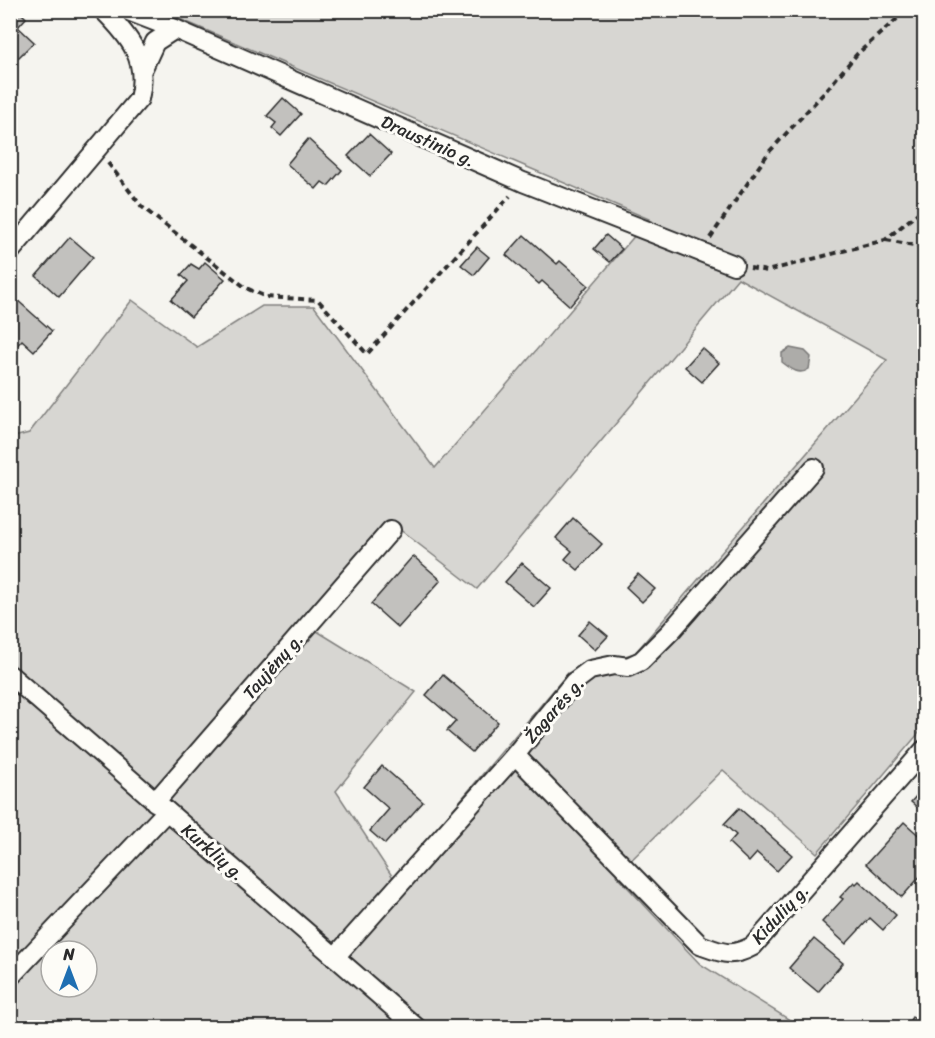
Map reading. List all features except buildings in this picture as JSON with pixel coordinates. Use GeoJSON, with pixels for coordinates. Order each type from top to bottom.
{"type":"FeatureCollection","features":[{"type":"Feature","properties":{"kind":"street"},"geometry":{"type":"LineString","coordinates":[[103,10],[118,24],[143,68]]}},
{"type":"Feature","properties":{"kind":"street","name":"Draustinio g."},"geometry":{"type":"LineString","coordinates":[[126,10],[175,29],[523,182],[734,265]]}},
{"type":"Feature","properties":{"kind":"street"},"geometry":{"type":"LineString","coordinates":[[10,252],[139,99],[143,68],[155,42],[175,29]]}},
{"type":"Feature","properties":{"kind":"street","name":"Žagarės g."},"geometry":{"type":"LineString","coordinates":[[335,957],[515,755],[574,681],[590,670],[614,664],[628,666],[641,661],[671,631],[814,468]]}},
{"type":"Feature","properties":{"kind":"street","name":"Taujėnų g."},"geometry":{"type":"LineString","coordinates":[[10,977],[160,807],[391,530]]}},
{"type":"Feature","properties":{"kind":"street","name":"Kurklių g."},"geometry":{"type":"LineString","coordinates":[[10,675],[417,1028]]}},
{"type":"Feature","properties":{"kind":"street","name":"Kidulių g."},"geometry":{"type":"LineString","coordinates":[[515,755],[700,945],[721,953],[739,954],[753,946],[924,750]]}},
{"type":"Feature","properties":{"kind":"path"},"geometry":{"type":"LineString","coordinates":[[699,253],[769,152],[824,94],[857,54],[907,10]]}},
{"type":"Feature","properties":{"kind":"path"},"geometry":{"type":"LineString","coordinates":[[97,149],[142,207],[236,281],[266,297],[318,300],[367,354],[523,182]]}},
{"type":"Feature","properties":{"kind":"path"},"geometry":{"type":"LineString","coordinates":[[734,265],[767,271],[885,240],[924,208]]}},
{"type":"Feature","properties":{"kind":"path"},"geometry":{"type":"LineString","coordinates":[[885,240],[924,247]]}},
{"type":"Feature","properties":{"kind":"shaded area"},"geometry":{"type":"Polygon","coordinates":[[[161,11],[924,11],[924,727],[817,853],[723,770],[616,875],[700,964],[801,1027],[11,1027],[10,438],[29,433],[132,300],[197,347],[262,306],[314,306],[435,468],[649,219],[161,11]],[[738,278],[477,589],[399,529],[312,628],[416,692],[336,791],[394,879],[568,673],[635,653],[887,360],[738,278]]]}},
{"type":"Feature","properties":{"kind":"shaded area"},"geometry":{"type":"Polygon","coordinates":[[[790,348],[805,351],[811,357],[809,369],[798,372],[782,362],[782,353],[790,348]]]}}]}
